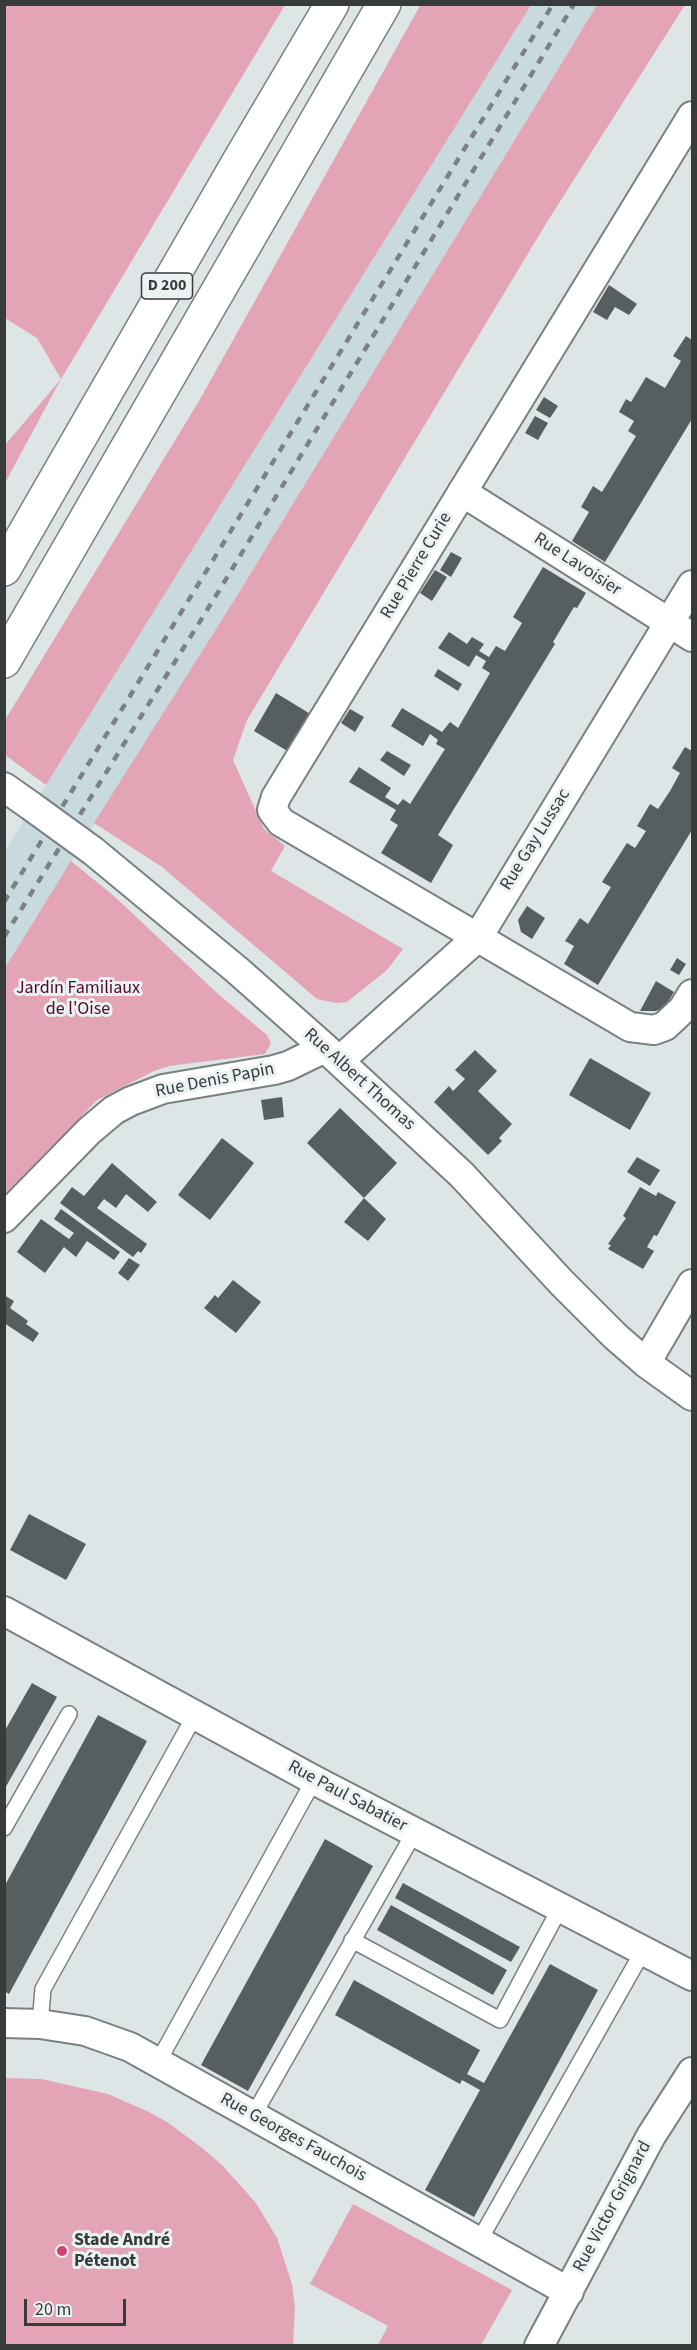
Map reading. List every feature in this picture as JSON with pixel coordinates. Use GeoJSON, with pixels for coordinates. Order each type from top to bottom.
{"type":"FeatureCollection","features":[{"type":"Feature","properties":{"kind":"highway","name":"D 200"},"geometry":{"type":"LineString","coordinates":[[4,569],[238,162],[332,4]]}},
{"type":"Feature","properties":{"kind":"highway","name":"D 200"},"geometry":{"type":"LineString","coordinates":[[4,661],[384,4]]}},
{"type":"Feature","properties":{"kind":"street","name":"Rue Pierre Curie"},"geometry":{"type":"LineString","coordinates":[[693,116],[276,797],[272,810],[280,822],[630,1028],[654,1030],[665,1026],[678,1014],[693,994]]}},
{"type":"Feature","properties":{"kind":"street","name":"Rue Lavoisier"},"geometry":{"type":"LineString","coordinates":[[462,492],[681,630]]}},
{"type":"Feature","properties":{"kind":"street","name":"Rue Gay Lussac"},"geometry":{"type":"LineString","coordinates":[[332,1054],[478,937],[681,630],[693,585]]}},
{"type":"Feature","properties":{"kind":"street","name":"Rue Albert Thomas"},"geometry":{"type":"LineString","coordinates":[[4,787],[93,851],[228,963],[332,1054],[462,1175],[562,1283],[615,1336],[646,1363],[693,1396]]}},
{"type":"Feature","properties":{"kind":"street","name":"Rue Denis Papin"},"geometry":{"type":"LineString","coordinates":[[4,1218],[89,1131],[114,1110],[130,1101],[163,1089],[274,1070],[332,1054]]}},
{"type":"Feature","properties":{"kind":"street"},"geometry":{"type":"LineString","coordinates":[[646,1363],[693,1284]]}},
{"type":"Feature","properties":{"kind":"street","name":"Rue Paul Sabatier"},"geometry":{"type":"LineString","coordinates":[[4,1611],[414,1833],[693,1976]]}},
{"type":"Feature","properties":{"kind":"street","name":"Rue Georges Fauchois"},"geometry":{"type":"LineString","coordinates":[[4,2023],[40,2024],[85,2031],[130,2047],[568,2292]]}},
{"type":"Feature","properties":{"kind":"street","name":"Rue Victor Grignard"},"geometry":{"type":"LineString","coordinates":[[539,2346],[651,2136],[693,2072]]}},
{"type":"Feature","properties":{"kind":"lane"},"geometry":{"type":"LineString","coordinates":[[4,1828],[69,1714]]}},
{"type":"Feature","properties":{"kind":"lane"},"geometry":{"type":"LineString","coordinates":[[40,2024],[43,1989],[195,1715]]}},
{"type":"Feature","properties":{"kind":"lane"},"geometry":{"type":"LineString","coordinates":[[158,2062],[314,1780]]}},
{"type":"Feature","properties":{"kind":"lane"},"geometry":{"type":"LineString","coordinates":[[253,2116],[414,1833]]}},
{"type":"Feature","properties":{"kind":"lane"},"geometry":{"type":"LineString","coordinates":[[352,1940],[500,2020],[560,1908]]}},
{"type":"Feature","properties":{"kind":"lane"},"geometry":{"type":"LineString","coordinates":[[479,2241],[643,1951]]}},
{"type":"Feature","properties":{"kind":"shaded area"},"geometry":{"type":"Polygon","coordinates":[[[531,5],[597,5],[235,599],[5,968],[5,851],[531,5]]]}},
{"type":"Feature","properties":{"kind":"green space"},"geometry":{"type":"Polygon","coordinates":[[[5,4],[285,5],[61,379],[37,338],[5,318],[5,4]]]}},
{"type":"Feature","properties":{"kind":"green space"},"geometry":{"type":"Polygon","coordinates":[[[421,4],[531,5],[46,785],[5,755],[5,720],[199,401],[421,4]]]}},
{"type":"Feature","properties":{"kind":"green space"},"geometry":{"type":"Polygon","coordinates":[[[597,5],[685,5],[547,222],[247,720],[233,760],[264,829],[285,846],[271,871],[403,949],[387,970],[347,1002],[336,1003],[317,999],[162,867],[94,823],[235,599],[597,5]]]}},
{"type":"Feature","properties":{"kind":"green space"},"geometry":{"type":"Polygon","coordinates":[[[61,379],[5,483],[5,445],[61,379]]]}},
{"type":"Feature","properties":{"kind":"green space","name":"Jardín Familiaux de l'Oise"},"geometry":{"type":"Polygon","coordinates":[[[71,861],[114,896],[217,993],[267,1035],[271,1043],[265,1054],[169,1066],[154,1071],[97,1100],[5,1194],[5,968],[71,861]]]}},
{"type":"Feature","properties":{"kind":"green space"},"geometry":{"type":"Polygon","coordinates":[[[5,2078],[41,2079],[108,2094],[167,2122],[222,2165],[256,2203],[277,2238],[292,2284],[295,2308],[293,2345],[5,2345],[5,2078]]]}},
{"type":"Feature","properties":{"kind":"green space"},"geometry":{"type":"Polygon","coordinates":[[[353,2204],[512,2290],[481,2345],[378,2345],[388,2326],[310,2284],[353,2204]]]}},
{"type":"Feature","properties":{"kind":"building"},"geometry":{"type":"Polygon","coordinates":[[[609,285],[637,304],[629,315],[615,307],[607,320],[593,312],[609,285]]]}},
{"type":"Feature","properties":{"kind":"building"},"geometry":{"type":"Polygon","coordinates":[[[686,336],[692,340],[692,419],[605,562],[572,541],[589,512],[581,507],[593,486],[602,492],[636,436],[628,431],[634,421],[619,412],[626,399],[631,402],[646,377],[665,388],[681,361],[673,356],[686,336]]]}},
{"type":"Feature","properties":{"kind":"building"},"geometry":{"type":"Polygon","coordinates":[[[544,397],[558,406],[550,418],[536,410],[544,397]]]}},
{"type":"Feature","properties":{"kind":"building"},"geometry":{"type":"Polygon","coordinates":[[[535,416],[548,423],[538,440],[525,433],[535,416]]]}},
{"type":"Feature","properties":{"kind":"building"},"geometry":{"type":"Polygon","coordinates":[[[451,552],[462,558],[451,577],[440,570],[451,552]]]}},
{"type":"Feature","properties":{"kind":"building"},"geometry":{"type":"Polygon","coordinates":[[[543,567],[586,593],[577,608],[574,607],[553,642],[555,644],[438,835],[453,845],[431,883],[381,853],[398,825],[390,820],[396,810],[349,782],[359,767],[391,788],[385,797],[398,805],[403,799],[410,804],[445,749],[436,744],[438,740],[430,734],[423,746],[391,726],[402,708],[442,732],[450,722],[458,728],[490,673],[482,668],[486,661],[476,655],[469,667],[438,648],[449,632],[467,644],[472,637],[484,644],[479,651],[489,657],[496,646],[505,651],[522,623],[513,617],[543,567]]]}},
{"type":"Feature","properties":{"kind":"building"},"geometry":{"type":"Polygon","coordinates":[[[435,570],[447,577],[432,601],[420,593],[435,570]]]}},
{"type":"Feature","properties":{"kind":"building"},"geometry":{"type":"Polygon","coordinates":[[[438,669],[462,684],[458,691],[434,676],[438,669]]]}},
{"type":"Feature","properties":{"kind":"building"},"geometry":{"type":"Polygon","coordinates":[[[276,693],[317,718],[294,755],[254,731],[276,693]]]}},
{"type":"Feature","properties":{"kind":"building"},"geometry":{"type":"Polygon","coordinates":[[[350,709],[364,717],[355,732],[341,723],[350,709]]]}},
{"type":"Feature","properties":{"kind":"building"},"geometry":{"type":"Polygon","coordinates":[[[685,747],[692,751],[692,830],[598,985],[564,964],[574,946],[565,941],[580,918],[588,924],[611,887],[602,882],[627,843],[635,848],[646,831],[637,826],[650,804],[658,809],[670,791],[680,773],[672,768],[685,747]]]}},
{"type":"Feature","properties":{"kind":"building"},"geometry":{"type":"Polygon","coordinates":[[[387,751],[411,765],[404,776],[380,760],[387,751]]]}},
{"type":"Feature","properties":{"kind":"building"},"geometry":{"type":"Polygon","coordinates":[[[527,906],[545,918],[532,939],[521,932],[518,920],[527,906]]]}},
{"type":"Feature","properties":{"kind":"building"},"geometry":{"type":"Polygon","coordinates":[[[677,958],[686,964],[679,975],[670,970],[677,958]]]}},
{"type":"Feature","properties":{"kind":"building"},"geometry":{"type":"Polygon","coordinates":[[[656,981],[674,992],[665,1007],[656,1011],[640,1011],[656,981]]]}},
{"type":"Feature","properties":{"kind":"building"},"geometry":{"type":"Polygon","coordinates":[[[475,1050],[497,1071],[478,1091],[512,1124],[499,1138],[502,1141],[488,1155],[434,1102],[449,1086],[453,1091],[465,1079],[455,1070],[475,1050]]]}},
{"type":"Feature","properties":{"kind":"building"},"geometry":{"type":"Polygon","coordinates":[[[590,1058],[651,1093],[630,1130],[569,1095],[590,1058]]]}},
{"type":"Feature","properties":{"kind":"building"},"geometry":{"type":"Polygon","coordinates":[[[282,1097],[284,1117],[264,1120],[261,1100],[282,1097]]]}},
{"type":"Feature","properties":{"kind":"building"},"geometry":{"type":"Polygon","coordinates":[[[340,1108],[397,1163],[364,1198],[307,1143],[340,1108]]]}},
{"type":"Feature","properties":{"kind":"building"},"geometry":{"type":"Polygon","coordinates":[[[222,1138],[254,1163],[210,1220],[178,1195],[222,1138]]]}},
{"type":"Feature","properties":{"kind":"building"},"geometry":{"type":"Polygon","coordinates":[[[637,1157],[660,1170],[650,1186],[627,1172],[637,1157]]]}},
{"type":"Feature","properties":{"kind":"building"},"geometry":{"type":"Polygon","coordinates":[[[112,1163],[157,1202],[148,1212],[126,1194],[116,1208],[104,1199],[97,1208],[147,1244],[141,1253],[138,1251],[133,1257],[60,1203],[72,1187],[84,1196],[112,1163]]]}},
{"type":"Feature","properties":{"kind":"building"},"geometry":{"type":"Polygon","coordinates":[[[640,1187],[656,1196],[658,1192],[676,1202],[657,1236],[654,1235],[647,1247],[654,1251],[643,1269],[608,1249],[611,1245],[608,1244],[626,1218],[623,1216],[640,1187]]]}},
{"type":"Feature","properties":{"kind":"building"},"geometry":{"type":"Polygon","coordinates":[[[364,1198],[386,1219],[368,1241],[344,1222],[364,1198]]]}},
{"type":"Feature","properties":{"kind":"building"},"geometry":{"type":"Polygon","coordinates":[[[61,1209],[120,1252],[114,1260],[87,1241],[76,1257],[64,1247],[45,1273],[17,1252],[41,1219],[69,1239],[74,1233],[54,1219],[61,1209]]]}},
{"type":"Feature","properties":{"kind":"building"},"geometry":{"type":"Polygon","coordinates":[[[129,1258],[140,1265],[128,1281],[118,1273],[129,1258]]]}},
{"type":"Feature","properties":{"kind":"building"},"geometry":{"type":"Polygon","coordinates":[[[233,1280],[261,1302],[236,1333],[204,1308],[215,1295],[218,1298],[233,1280]]]}},
{"type":"Feature","properties":{"kind":"building"},"geometry":{"type":"Polygon","coordinates":[[[4,1295],[14,1301],[10,1308],[28,1321],[26,1324],[39,1333],[33,1342],[4,1323],[4,1295]]]}},
{"type":"Feature","properties":{"kind":"building"},"geometry":{"type":"Polygon","coordinates":[[[29,1514],[86,1544],[66,1580],[10,1550],[29,1514]]]}},
{"type":"Feature","properties":{"kind":"building"},"geometry":{"type":"Polygon","coordinates":[[[32,1683],[57,1697],[4,1790],[4,1732],[32,1683]]]}},
{"type":"Feature","properties":{"kind":"building"},"geometry":{"type":"Polygon","coordinates":[[[98,1715],[147,1741],[9,1994],[4,1991],[4,1887],[98,1715]]]}},
{"type":"Feature","properties":{"kind":"building"},"geometry":{"type":"Polygon","coordinates":[[[325,1839],[373,1866],[248,2091],[201,2065],[325,1839]]]}},
{"type":"Feature","properties":{"kind":"building"},"geometry":{"type":"Polygon","coordinates":[[[403,1883],[520,1947],[511,1962],[395,1898],[403,1883]]]}},
{"type":"Feature","properties":{"kind":"building"},"geometry":{"type":"Polygon","coordinates":[[[391,1905],[507,1970],[493,1995],[377,1930],[391,1905]]]}},
{"type":"Feature","properties":{"kind":"building"},"geometry":{"type":"Polygon","coordinates":[[[550,1964],[598,1990],[474,2217],[425,2190],[480,2090],[462,2080],[460,2084],[335,2015],[354,1980],[480,2050],[467,2074],[484,2083],[550,1964]]]}},
{"type":"Feature","properties":{"kind":"railway"},"geometry":{"type":"LineString","coordinates":[[4,902],[553,4]]}},
{"type":"Feature","properties":{"kind":"railway"},"geometry":{"type":"LineString","coordinates":[[4,937],[217,594],[574,4]]}},
{"type":"Feature","properties":{"kind":"place","name":"Stade André Pétenot"},"geometry":{"type":"Point","coordinates":[62,2251]}}]}
